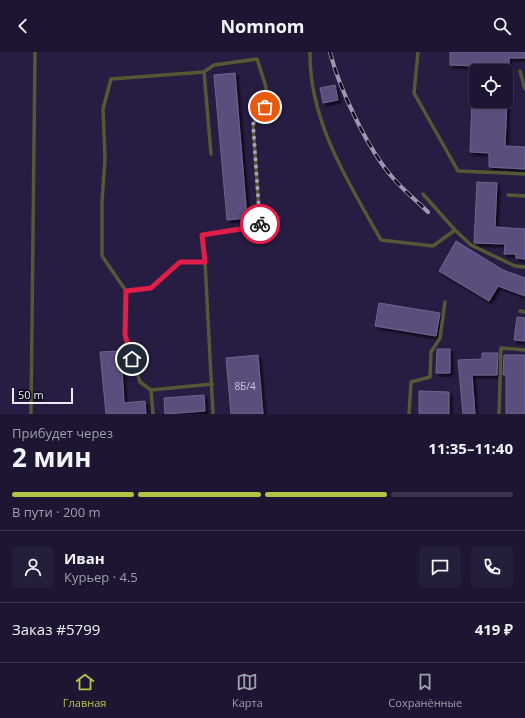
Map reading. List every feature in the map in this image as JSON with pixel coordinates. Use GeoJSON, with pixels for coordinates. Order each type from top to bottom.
{"type":"FeatureCollection","features":[{"type":"Feature","properties":{"kind":"lane"},"geometry":{"type":"LineString","coordinates":[[31,414],[35,52]]}},
{"type":"Feature","properties":{"kind":"lane"},"geometry":{"type":"LineString","coordinates":[[310,52],[310,70],[319,112],[337,163],[381,240],[433,246],[455,230]]}},
{"type":"Feature","properties":{"kind":"lane"},"geometry":{"type":"LineString","coordinates":[[418,52],[414,93],[458,170],[525,174]]}},
{"type":"Feature","properties":{"kind":"lane"},"geometry":{"type":"LineString","coordinates":[[212,384],[151,390],[140,382],[125,335],[126,291],[102,256],[102,202],[105,159],[103,109],[111,79],[204,72],[214,65],[257,59],[266,87],[265,107],[253,124],[260,226],[202,235],[205,262],[212,384],[213,414]]}},
{"type":"Feature","properties":{"kind":"lane"},"geometry":{"type":"LineString","coordinates":[[520,71],[525,89]]}},
{"type":"Feature","properties":{"kind":"lane"},"geometry":{"type":"LineString","coordinates":[[204,72],[211,154]]}},
{"type":"Feature","properties":{"kind":"lane"},"geometry":{"type":"LineString","coordinates":[[423,194],[455,230],[471,245],[515,266],[525,267]]}},
{"type":"Feature","properties":{"kind":"lane"},"geometry":{"type":"LineString","coordinates":[[508,195],[525,196]]}},
{"type":"Feature","properties":{"kind":"lane"},"geometry":{"type":"LineString","coordinates":[[126,291],[151,288],[180,262],[205,262]]}},
{"type":"Feature","properties":{"kind":"lane"},"geometry":{"type":"LineString","coordinates":[[409,414],[411,382],[430,377],[430,352],[440,338],[445,302]]}},
{"type":"Feature","properties":{"kind":"lane"},"geometry":{"type":"LineString","coordinates":[[520,311],[525,312]]}},
{"type":"Feature","properties":{"kind":"lane"},"geometry":{"type":"LineString","coordinates":[[499,414],[501,348],[525,350]]}},
{"type":"Feature","properties":{"kind":"lane"},"geometry":{"type":"LineString","coordinates":[[151,390],[153,414]]}},
{"type":"Feature","properties":{"kind":"building"},"geometry":{"type":"Polygon","coordinates":[[[450,52],[525,52],[525,58],[509,58],[509,64],[450,65],[450,52]]]}},
{"type":"Feature","properties":{"kind":"building"},"geometry":{"type":"Polygon","coordinates":[[[235,73],[247,218],[227,220],[214,75],[235,73]]]}},
{"type":"Feature","properties":{"kind":"building"},"geometry":{"type":"Polygon","coordinates":[[[335,85],[338,100],[323,103],[320,88],[335,85]]]}},
{"type":"Feature","properties":{"kind":"building"},"geometry":{"type":"Polygon","coordinates":[[[472,108],[507,108],[505,146],[525,147],[525,169],[489,167],[489,153],[470,152],[472,108]]]}},
{"type":"Feature","properties":{"kind":"building"},"geometry":{"type":"Polygon","coordinates":[[[477,182],[497,183],[495,227],[525,229],[525,259],[516,258],[516,254],[504,254],[505,244],[474,243],[477,182]]]}},
{"type":"Feature","properties":{"kind":"building"},"geometry":{"type":"Polygon","coordinates":[[[456,241],[503,270],[525,278],[525,296],[498,286],[489,301],[439,271],[456,241]]]}},
{"type":"Feature","properties":{"kind":"building"},"geometry":{"type":"Polygon","coordinates":[[[379,303],[440,313],[436,336],[375,326],[379,303]]]}},
{"type":"Feature","properties":{"kind":"building"},"geometry":{"type":"Polygon","coordinates":[[[517,317],[525,318],[525,341],[514,340],[517,317]]]}},
{"type":"Feature","properties":{"kind":"building"},"geometry":{"type":"Polygon","coordinates":[[[437,349],[450,349],[450,373],[436,373],[437,349]]]}},
{"type":"Feature","properties":{"kind":"building"},"geometry":{"type":"Polygon","coordinates":[[[121,351],[124,403],[145,401],[146,414],[106,414],[100,352],[121,351]]]}},
{"type":"Feature","properties":{"kind":"building"},"geometry":{"type":"Polygon","coordinates":[[[482,353],[498,353],[497,375],[472,375],[475,414],[463,414],[458,360],[482,359],[482,353]]]}},
{"type":"Feature","properties":{"kind":"building"},"geometry":{"type":"Polygon","coordinates":[[[258,355],[263,414],[231,414],[226,358],[258,355]]]}},
{"type":"Feature","properties":{"kind":"building"},"geometry":{"type":"Polygon","coordinates":[[[504,355],[525,355],[525,414],[506,414],[506,375],[503,375],[504,355]]]}},
{"type":"Feature","properties":{"kind":"building"},"geometry":{"type":"Polygon","coordinates":[[[419,391],[449,392],[449,414],[419,414],[419,391]]]}},
{"type":"Feature","properties":{"kind":"building"},"geometry":{"type":"Polygon","coordinates":[[[204,395],[205,411],[165,414],[164,398],[204,395]]]}},
{"type":"Feature","properties":{"kind":"railway"},"geometry":{"type":"LineString","coordinates":[[330,52],[334,67],[347,100],[374,152],[383,166],[405,191],[428,212]]}},
{"type":"Feature","properties":{"kind":"way so far"},"geometry":{"type":"LineString","coordinates":[[260,224],[253,124],[265,107]]}},
{"type":"Feature","properties":{"kind":"route"},"geometry":{"type":"LineString","coordinates":[[132,359],[125,335],[126,291],[151,288],[180,262],[205,262],[202,235],[260,226],[260,224]]}}]}
